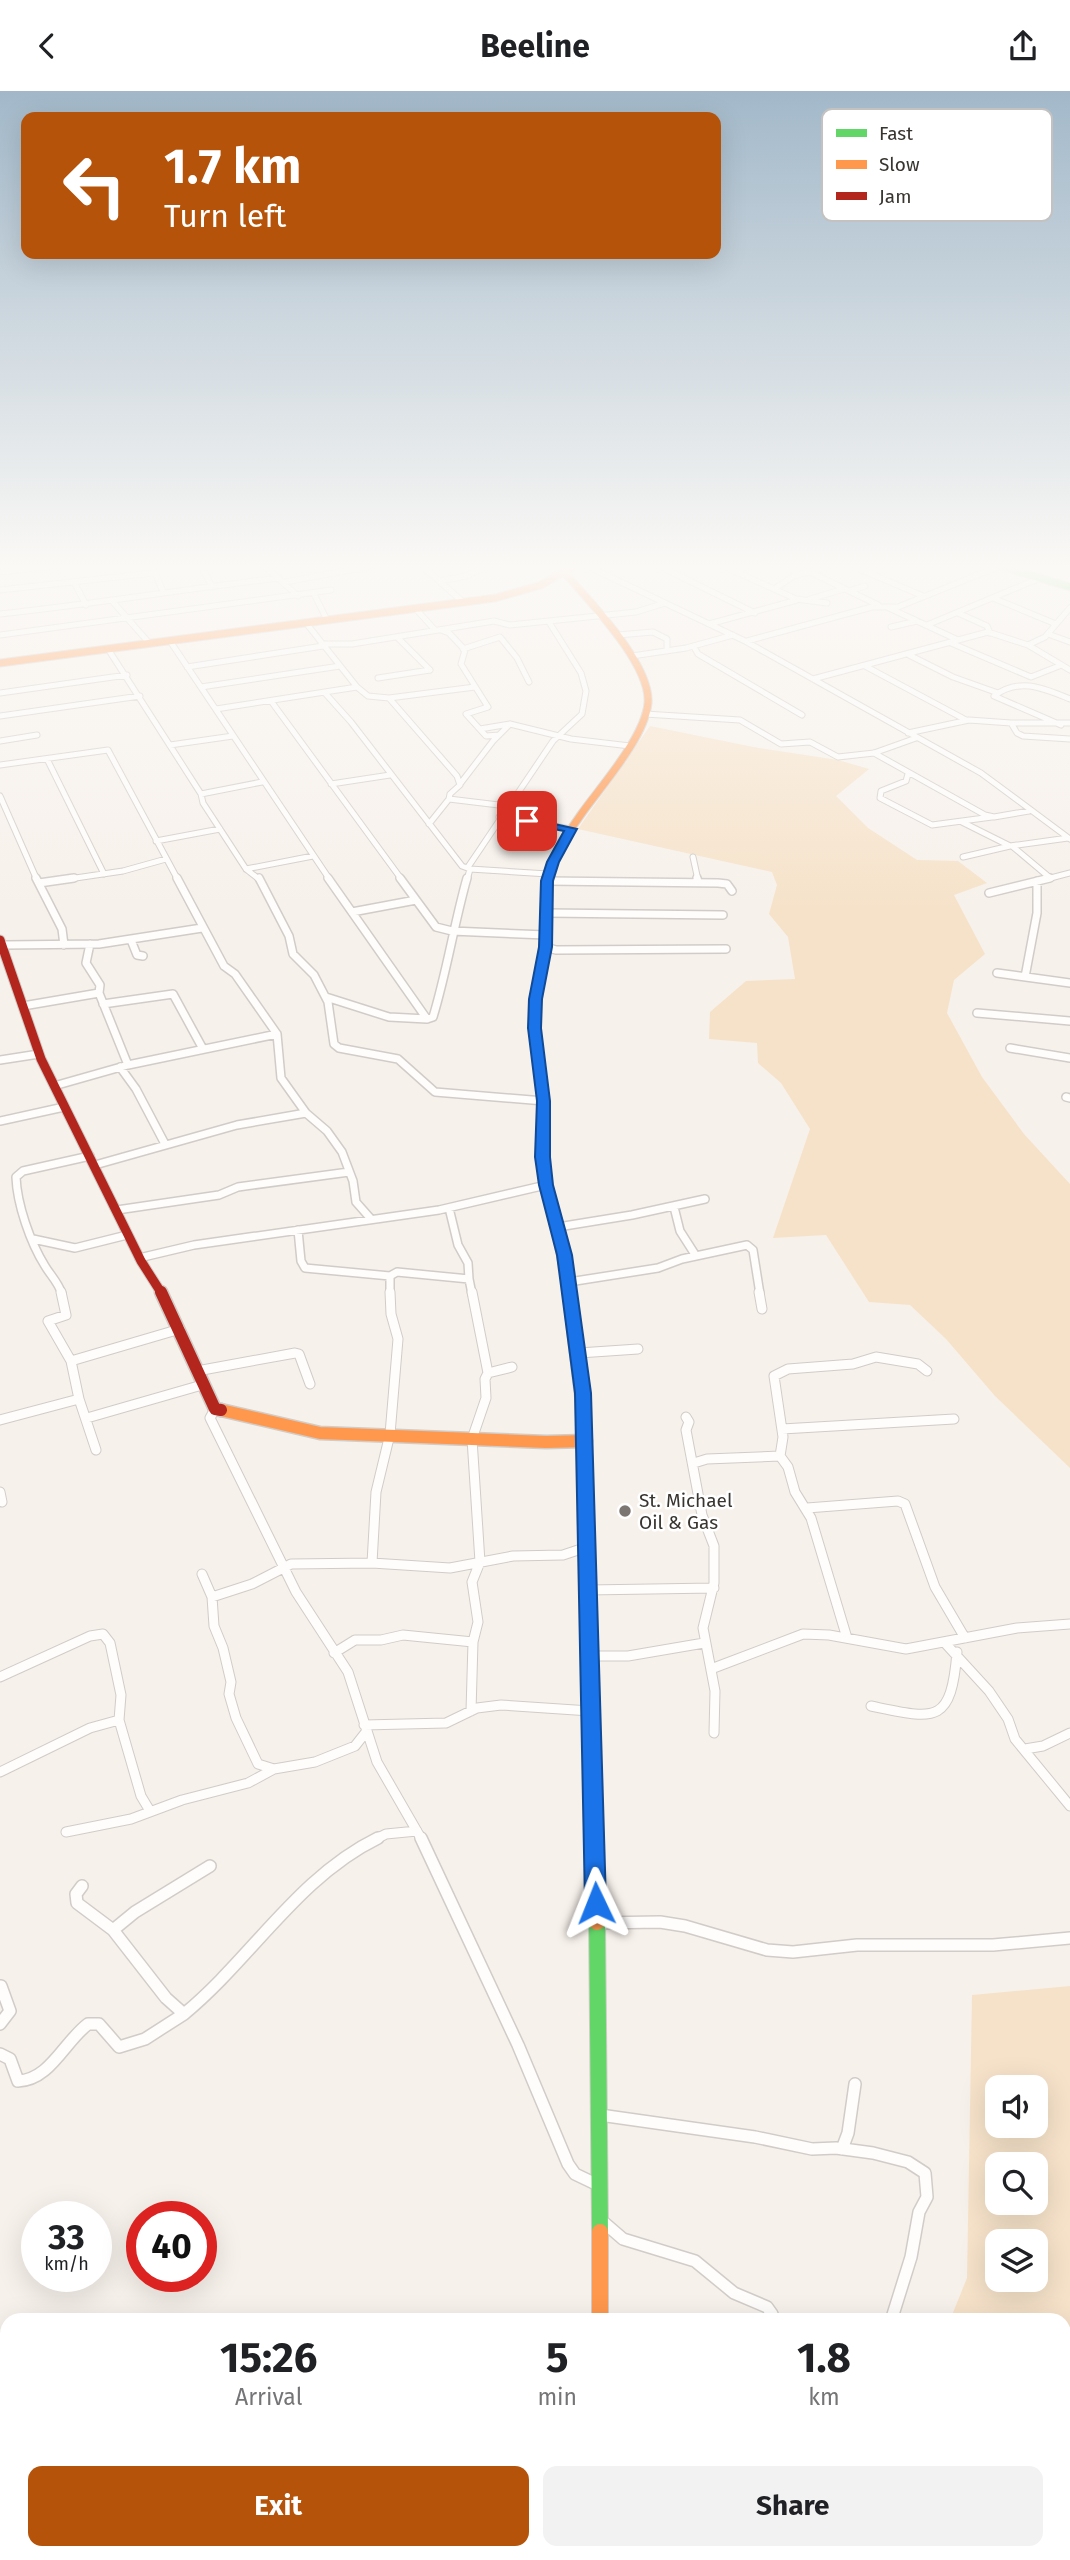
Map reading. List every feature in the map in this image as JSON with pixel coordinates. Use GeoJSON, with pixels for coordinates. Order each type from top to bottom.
{"type":"FeatureCollection","features":[{"type":"Feature","properties":{"kind":"street"},"geometry":{"type":"LineString","coordinates":[[0,693],[90,680]]}},
{"type":"Feature","properties":{"kind":"street"},"geometry":{"type":"LineString","coordinates":[[130,680],[201,794],[203,803],[246,869],[258,876],[289,936],[293,954],[314,975],[328,1002],[333,1042],[339,1048],[398,1059],[435,1092],[544,1101]]}},
{"type":"Feature","properties":{"kind":"street"},"geometry":{"type":"LineString","coordinates":[[196,680],[262,782],[426,1019]]}},
{"type":"Feature","properties":{"kind":"street"},"geometry":{"type":"LineString","coordinates":[[201,687],[246,680]]}},
{"type":"Feature","properties":{"kind":"street"},"geometry":{"type":"LineString","coordinates":[[352,680],[368,696],[389,698],[475,687]]}},
{"type":"Feature","properties":{"kind":"street"},"geometry":{"type":"LineString","coordinates":[[471,680],[488,706],[466,714],[486,736],[499,736]]}},
{"type":"Feature","properties":{"kind":"street"},"geometry":{"type":"LineString","coordinates":[[326,997],[394,1018],[415,1021],[433,1017],[444,980],[452,931],[470,869],[468,867],[499,817],[553,741],[561,736],[568,724],[582,714],[586,691],[582,680]]}},
{"type":"Feature","properties":{"kind":"street"},"geometry":{"type":"LineString","coordinates":[[600,2313],[597,1923],[588,1656],[586,1441],[579,1353],[569,1282],[546,1185],[543,1157],[544,1101],[535,1028],[536,999],[545,947],[548,878],[571,829],[630,746],[645,714],[648,695],[642,680]]}},
{"type":"Feature","properties":{"kind":"street"},"geometry":{"type":"LineString","coordinates":[[743,680],[802,715]]}},
{"type":"Feature","properties":{"kind":"street"},"geometry":{"type":"LineString","coordinates":[[815,680],[981,773],[1069,838]]}},
{"type":"Feature","properties":{"kind":"street"},"geometry":{"type":"LineString","coordinates":[[889,680],[966,720]]}},
{"type":"Feature","properties":{"kind":"street"},"geometry":{"type":"LineString","coordinates":[[964,680],[998,692]]}},
{"type":"Feature","properties":{"kind":"street"},"geometry":{"type":"LineString","coordinates":[[1030,680],[994,696],[1062,725]]}},
{"type":"Feature","properties":{"kind":"street"},"geometry":{"type":"LineString","coordinates":[[1031,680],[1070,699]]}},
{"type":"Feature","properties":{"kind":"street"},"geometry":{"type":"LineString","coordinates":[[216,709],[357,687]]}},
{"type":"Feature","properties":{"kind":"street"},"geometry":{"type":"LineString","coordinates":[[325,693],[351,722],[462,866],[548,878],[727,884],[732,891]]}},
{"type":"Feature","properties":{"kind":"street"},"geometry":{"type":"LineString","coordinates":[[0,716],[140,696]]}},
{"type":"Feature","properties":{"kind":"street"},"geometry":{"type":"LineString","coordinates":[[389,698],[457,776],[460,784]]}},
{"type":"Feature","properties":{"kind":"street"},"geometry":{"type":"LineString","coordinates":[[271,701],[436,927],[452,931],[546,935]]}},
{"type":"Feature","properties":{"kind":"street"},"geometry":{"type":"LineString","coordinates":[[645,714],[734,719],[783,745],[810,742],[838,757],[874,753],[916,738]]}},
{"type":"Feature","properties":{"kind":"street"},"geometry":{"type":"LineString","coordinates":[[908,733],[966,720],[1062,725],[1070,723]]}},
{"type":"Feature","properties":{"kind":"street"},"geometry":{"type":"LineString","coordinates":[[1011,723],[1017,733],[1023,736],[1043,740],[1070,739]]}},
{"type":"Feature","properties":{"kind":"street"},"geometry":{"type":"LineString","coordinates":[[429,824],[450,794],[510,724]]}},
{"type":"Feature","properties":{"kind":"street"},"geometry":{"type":"LineString","coordinates":[[480,729],[510,724],[561,736],[630,746]]}},
{"type":"Feature","properties":{"kind":"street"},"geometry":{"type":"LineString","coordinates":[[0,741],[37,735]]}},
{"type":"Feature","properties":{"kind":"street"},"geometry":{"type":"LineString","coordinates":[[170,745],[233,736]]}},
{"type":"Feature","properties":{"kind":"street"},"geometry":{"type":"LineString","coordinates":[[0,765],[108,750],[224,966],[235,974],[277,1034],[281,1078],[306,1113],[331,1135],[345,1159],[355,1202],[371,1219]]}},
{"type":"Feature","properties":{"kind":"street"},"geometry":{"type":"LineString","coordinates":[[874,753],[976,811],[994,817]]}},
{"type":"Feature","properties":{"kind":"street"},"geometry":{"type":"LineString","coordinates":[[47,758],[104,874]]}},
{"type":"Feature","properties":{"kind":"street"},"geometry":{"type":"LineString","coordinates":[[908,774],[906,781],[881,790],[880,798],[932,825],[1029,811]]}},
{"type":"Feature","properties":{"kind":"street"},"geometry":{"type":"LineString","coordinates":[[331,784],[390,775]]}},
{"type":"Feature","properties":{"kind":"street"},"geometry":{"type":"LineString","coordinates":[[457,776],[465,776]]}},
{"type":"Feature","properties":{"kind":"street"},"geometry":{"type":"LineString","coordinates":[[201,794],[262,782]]}},
{"type":"Feature","properties":{"kind":"street"},"geometry":{"type":"LineString","coordinates":[[0,796],[56,922],[62,929],[64,946]]}},
{"type":"Feature","properties":{"kind":"street"},"geometry":{"type":"LineString","coordinates":[[449,799],[507,806]]}},
{"type":"Feature","properties":{"kind":"street"},"geometry":{"type":"LineString","coordinates":[[499,817],[571,829]]}},
{"type":"Feature","properties":{"kind":"street"},"geometry":{"type":"LineString","coordinates":[[962,822],[1011,846],[1049,877]]}},
{"type":"Feature","properties":{"kind":"street"},"geometry":{"type":"LineString","coordinates":[[156,841],[220,829]]}},
{"type":"Feature","properties":{"kind":"street"},"geometry":{"type":"LineString","coordinates":[[963,857],[1011,846],[1069,838]]}},
{"type":"Feature","properties":{"kind":"street"},"geometry":{"type":"LineString","coordinates":[[246,869],[313,856]]}},
{"type":"Feature","properties":{"kind":"street"},"geometry":{"type":"LineString","coordinates":[[693,857],[698,882]]}},
{"type":"Feature","properties":{"kind":"street"},"geometry":{"type":"LineString","coordinates":[[38,883],[104,874],[160,863],[166,859]]}},
{"type":"Feature","properties":{"kind":"street"},"geometry":{"type":"LineString","coordinates":[[989,893],[1070,873]]}},
{"type":"Feature","properties":{"kind":"street"},"geometry":{"type":"LineString","coordinates":[[1025,977],[1032,935],[1037,925],[1040,889],[1037,881]]}},
{"type":"Feature","properties":{"kind":"street"},"geometry":{"type":"LineString","coordinates":[[352,912],[416,900]]}},
{"type":"Feature","properties":{"kind":"street"},"geometry":{"type":"LineString","coordinates":[[546,912],[723,915]]}},
{"type":"Feature","properties":{"kind":"street"},"geometry":{"type":"LineString","coordinates":[[202,928],[90,944],[2,946],[39,1054],[127,1235],[180,1329],[202,1385],[283,1566],[348,1672],[371,1749],[417,1831],[518,2045],[568,2164],[575,2174],[598,2185]]}},
{"type":"Feature","properties":{"kind":"street"},"geometry":{"type":"LineString","coordinates":[[131,940],[137,955],[143,956]]}},
{"type":"Feature","properties":{"kind":"street"},"geometry":{"type":"LineString","coordinates":[[90,944],[86,963],[100,985],[99,993],[124,1066],[165,1144]]}},
{"type":"Feature","properties":{"kind":"street"},"geometry":{"type":"LineString","coordinates":[[545,947],[556,950],[726,950]]}},
{"type":"Feature","properties":{"kind":"street"},"geometry":{"type":"LineString","coordinates":[[997,974],[1070,983]]}},
{"type":"Feature","properties":{"kind":"street"},"geometry":{"type":"LineString","coordinates":[[23,1006],[99,993]]}},
{"type":"Feature","properties":{"kind":"street"},"geometry":{"type":"LineString","coordinates":[[103,1004],[173,994],[203,1049]]}},
{"type":"Feature","properties":{"kind":"street"},"geometry":{"type":"LineString","coordinates":[[977,1013],[1070,1021]]}},
{"type":"Feature","properties":{"kind":"street"},"geometry":{"type":"LineString","coordinates":[[54,1086],[124,1066],[277,1034]]}},
{"type":"Feature","properties":{"kind":"street"},"geometry":{"type":"LineString","coordinates":[[1010,1048],[1070,1058]]}},
{"type":"Feature","properties":{"kind":"street"},"geometry":{"type":"LineString","coordinates":[[0,1061],[39,1054]]}},
{"type":"Feature","properties":{"kind":"street"},"geometry":{"type":"LineString","coordinates":[[0,1121],[64,1107]]}},
{"type":"Feature","properties":{"kind":"street"},"geometry":{"type":"LineString","coordinates":[[96,1450],[79,1399],[71,1361],[48,1321],[66,1315],[67,1311],[59,1284],[44,1265],[17,1200],[16,1175],[165,1144],[237,1125],[306,1113]]}},
{"type":"Feature","properties":{"kind":"street"},"geometry":{"type":"LineString","coordinates":[[117,1210],[219,1195],[238,1187],[349,1172]]}},
{"type":"Feature","properties":{"kind":"street"},"geometry":{"type":"LineString","coordinates":[[139,1258],[194,1245],[333,1227],[449,1208],[546,1185]]}},
{"type":"Feature","properties":{"kind":"street"},"geometry":{"type":"LineString","coordinates":[[558,1227],[619,1219],[705,1199]]}},
{"type":"Feature","properties":{"kind":"street"},"geometry":{"type":"LineString","coordinates":[[674,1207],[680,1231],[696,1256]]}},
{"type":"Feature","properties":{"kind":"street"},"geometry":{"type":"LineString","coordinates":[[449,1208],[457,1245],[468,1263],[488,1373],[485,1379],[486,1398],[472,1439],[480,1562],[472,1582],[478,1622],[473,1642],[471,1710]]}},
{"type":"Feature","properties":{"kind":"street"},"geometry":{"type":"LineString","coordinates":[[298,1230],[301,1261],[305,1268],[390,1276],[397,1272],[469,1279]]}},
{"type":"Feature","properties":{"kind":"street"},"geometry":{"type":"LineString","coordinates":[[33,1239],[75,1248],[127,1235]]}},
{"type":"Feature","properties":{"kind":"street"},"geometry":{"type":"LineString","coordinates":[[569,1282],[658,1268],[743,1245],[751,1247],[762,1310]]}},
{"type":"Feature","properties":{"kind":"street"},"geometry":{"type":"LineString","coordinates":[[372,1563],[376,1492],[390,1434],[398,1339],[391,1314],[390,1276]]}},
{"type":"Feature","properties":{"kind":"street"},"geometry":{"type":"LineString","coordinates":[[71,1361],[180,1329]]}},
{"type":"Feature","properties":{"kind":"street"},"geometry":{"type":"LineString","coordinates":[[579,1353],[638,1349]]}},
{"type":"Feature","properties":{"kind":"street"},"geometry":{"type":"LineString","coordinates":[[197,1371],[295,1353],[299,1354],[310,1384]]}},
{"type":"Feature","properties":{"kind":"street"},"geometry":{"type":"LineString","coordinates":[[780,1456],[783,1449],[782,1429],[773,1383],[774,1377],[783,1370],[853,1364],[876,1357],[918,1364],[927,1371]]}},
{"type":"Feature","properties":{"kind":"street"},"geometry":{"type":"LineString","coordinates":[[488,1373],[512,1367]]}},
{"type":"Feature","properties":{"kind":"street"},"geometry":{"type":"LineString","coordinates":[[87,1418],[202,1385]]}},
{"type":"Feature","properties":{"kind":"street"},"geometry":{"type":"LineString","coordinates":[[0,1420],[79,1399]]}},
{"type":"Feature","properties":{"kind":"street"},"geometry":{"type":"LineString","coordinates":[[216,1413],[276,1421],[320,1433],[586,1441]]}},
{"type":"Feature","properties":{"kind":"street"},"geometry":{"type":"LineString","coordinates":[[686,1417],[689,1422],[686,1430],[694,1463],[694,1480],[702,1515],[714,1546],[713,1588],[703,1628],[715,1691],[714,1733]]}},
{"type":"Feature","properties":{"kind":"street"},"geometry":{"type":"LineString","coordinates":[[782,1429],[954,1419]]}},
{"type":"Feature","properties":{"kind":"street"},"geometry":{"type":"LineString","coordinates":[[694,1463],[707,1459],[780,1456]]}},
{"type":"Feature","properties":{"kind":"street"},"geometry":{"type":"LineString","coordinates":[[780,1456],[788,1467],[795,1492],[807,1508],[848,1638]]}},
{"type":"Feature","properties":{"kind":"street"},"geometry":{"type":"LineString","coordinates":[[0,1492],[2,1502]]}},
{"type":"Feature","properties":{"kind":"street"},"geometry":{"type":"LineString","coordinates":[[807,1508],[898,1501],[905,1504],[935,1587],[965,1638]]}},
{"type":"Feature","properties":{"kind":"street"},"geometry":{"type":"LineString","coordinates":[[212,1597],[252,1584],[283,1566],[298,1563],[372,1563],[450,1568],[513,1556],[563,1555],[587,1547]]}},
{"type":"Feature","properties":{"kind":"street"},"geometry":{"type":"LineString","coordinates":[[202,1574],[212,1597],[214,1626],[223,1648],[231,1682],[229,1694],[236,1718],[258,1764],[260,1777]]}},
{"type":"Feature","properties":{"kind":"street"},"geometry":{"type":"LineString","coordinates":[[587,1590],[713,1588]]}},
{"type":"Feature","properties":{"kind":"street"},"geometry":{"type":"LineString","coordinates":[[710,1669],[793,1636],[814,1634],[906,1649],[1017,1628],[1070,1624]]}},
{"type":"Feature","properties":{"kind":"street"},"geometry":{"type":"LineString","coordinates":[[0,1677],[90,1636],[103,1634],[110,1643],[121,1695],[120,1720],[141,1796],[150,1811]]}},
{"type":"Feature","properties":{"kind":"street"},"geometry":{"type":"LineString","coordinates":[[334,1653],[355,1640],[380,1640],[403,1635],[473,1642]]}},
{"type":"Feature","properties":{"kind":"street"},"geometry":{"type":"LineString","coordinates":[[588,1656],[628,1656],[704,1643]]}},
{"type":"Feature","properties":{"kind":"street"},"geometry":{"type":"LineString","coordinates":[[946,1643],[957,1652],[995,1699],[1008,1719],[1012,1735],[1070,1806]]}},
{"type":"Feature","properties":{"kind":"street"},"geometry":{"type":"LineString","coordinates":[[871,1706],[904,1713],[938,1715],[944,1711],[956,1681],[957,1652]]}},
{"type":"Feature","properties":{"kind":"street"},"geometry":{"type":"LineString","coordinates":[[355,1746],[365,1729],[381,1722],[421,1725],[453,1723],[471,1710],[487,1706],[561,1707],[590,1711]]}},
{"type":"Feature","properties":{"kind":"street"},"geometry":{"type":"LineString","coordinates":[[0,1772],[90,1728],[120,1720]]}},
{"type":"Feature","properties":{"kind":"street"},"geometry":{"type":"LineString","coordinates":[[1026,1749],[1043,1746],[1070,1733]]}},
{"type":"Feature","properties":{"kind":"street"},"geometry":{"type":"LineString","coordinates":[[66,1832],[119,1822],[248,1783],[274,1769],[315,1762],[355,1746],[371,1749]]}},
{"type":"Feature","properties":{"kind":"street"},"geometry":{"type":"LineString","coordinates":[[258,1764],[274,1769]]}},
{"type":"Feature","properties":{"kind":"street"},"geometry":{"type":"LineString","coordinates":[[403,1829],[411,1819]]}},
{"type":"Feature","properties":{"kind":"street"},"geometry":{"type":"LineString","coordinates":[[0,2055],[10,2059],[18,2081],[25,2082],[41,2075],[66,2042],[88,2024],[99,2024],[119,2047],[128,2046],[156,2033],[211,1992],[315,1881],[372,1841],[403,1829],[417,1831]]}},
{"type":"Feature","properties":{"kind":"street"},"geometry":{"type":"LineString","coordinates":[[113,1930],[164,1893],[210,1866]]}},
{"type":"Feature","properties":{"kind":"street"},"geometry":{"type":"LineString","coordinates":[[82,1887],[76,1894],[76,1903],[113,1930],[166,1998],[184,2014]]}},
{"type":"Feature","properties":{"kind":"street"},"geometry":{"type":"LineString","coordinates":[[597,1923],[660,1922],[685,1926],[767,1950],[793,1951],[857,1945],[993,1945],[1070,1938]]}},
{"type":"Feature","properties":{"kind":"street"},"geometry":{"type":"LineString","coordinates":[[0,2024],[10,2011],[1,1986]]}},
{"type":"Feature","properties":{"kind":"street"},"geometry":{"type":"LineString","coordinates":[[842,2149],[850,2130],[850,2098],[855,2084]]}},
{"type":"Feature","properties":{"kind":"street"},"geometry":{"type":"LineString","coordinates":[[600,2115],[755,2137],[812,2149],[873,2153],[908,2162],[925,2173],[927,2197],[919,2212],[911,2257],[894,2313]]}},
{"type":"Feature","properties":{"kind":"street"},"geometry":{"type":"LineString","coordinates":[[598,2217],[623,2239],[695,2261],[741,2298],[768,2307],[771,2313]]}},
{"type":"Feature","properties":{"kind":"shaded area"},"geometry":{"type":"Polygon","coordinates":[[[650,726],[753,747],[838,760],[869,769],[836,796],[868,828],[917,860],[958,861],[987,883],[954,895],[985,954],[954,980],[947,1013],[982,1077],[1024,1134],[1070,1184],[1070,1468],[995,1396],[946,1339],[910,1305],[869,1302],[826,1235],[773,1238],[810,1129],[781,1083],[758,1063],[757,1043],[709,1039],[710,1012],[746,981],[795,979],[788,937],[769,914],[777,885],[772,872],[578,829],[650,726]]]}},
{"type":"Feature","properties":{"kind":"shaded area"},"geometry":{"type":"Polygon","coordinates":[[[1070,1986],[1070,2313],[953,2313],[967,2278],[972,1995],[1070,1986]]]}},
{"type":"Feature","properties":{"kind":"traffic: fast"},"geometry":{"type":"LineString","coordinates":[[545,912],[545,947],[536,999],[535,1028],[544,1101],[543,1157],[546,1185],[557,1233]]}},
{"type":"Feature","properties":{"kind":"traffic: fast"},"geometry":{"type":"LineString","coordinates":[[597,1922],[600,2232]]}},
{"type":"Feature","properties":{"kind":"traffic: slow"},"geometry":{"type":"LineString","coordinates":[[545,912],[548,874],[572,827],[637,734],[648,702],[643,680]]}},
{"type":"Feature","properties":{"kind":"traffic: slow"},"geometry":{"type":"LineString","coordinates":[[221,1410],[320,1433],[546,1442],[586,1441]]}},
{"type":"Feature","properties":{"kind":"traffic: slow"},"geometry":{"type":"LineString","coordinates":[[587,1571],[597,1922]]}},
{"type":"Feature","properties":{"kind":"traffic: slow"},"geometry":{"type":"LineString","coordinates":[[600,2232],[600,2313]]}},
{"type":"Feature","properties":{"kind":"traffic: jam"},"geometry":{"type":"LineString","coordinates":[[0,940],[41,1059],[141,1261],[165,1299],[215,1409],[221,1410]]}},
{"type":"Feature","properties":{"kind":"traffic: jam"},"geometry":{"type":"LineString","coordinates":[[557,1233],[573,1317],[582,1401],[587,1571]]}},
{"type":"Feature","properties":{"kind":"place","name":"St. Michael Oil & Gas"},"geometry":{"type":"Point","coordinates":[625,1511]}},
{"type":"Feature","properties":{"kind":"route"},"geometry":{"type":"LineString","coordinates":[[527,821],[571,829],[548,874],[545,891],[545,947],[536,999],[535,1028],[544,1101],[543,1157],[546,1185],[564,1255],[583,1393],[596,1903]]}}]}
